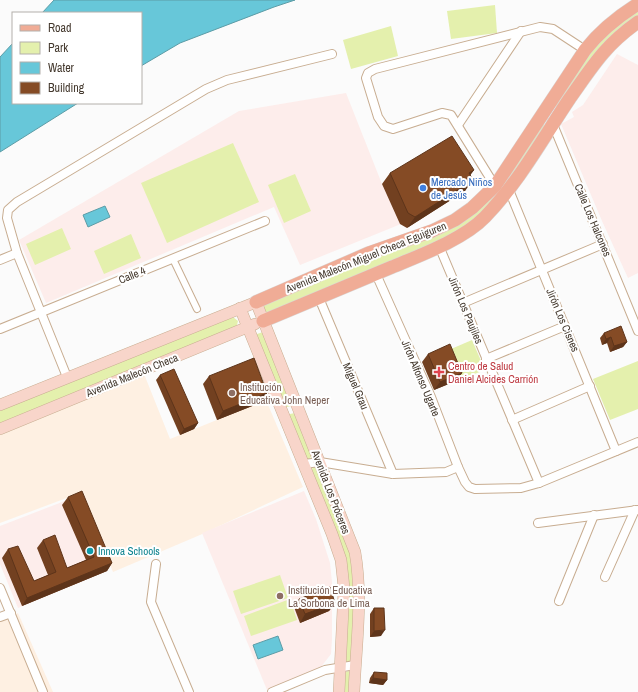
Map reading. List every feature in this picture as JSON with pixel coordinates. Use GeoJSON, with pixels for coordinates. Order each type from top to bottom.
{"type":"FeatureCollection","features":[{"type":"Feature","properties":{"kind":"main road","name":"Avenida Malecón Miguel Checa Eguiguren"},"geometry":{"type":"LineString","coordinates":[[256,302],[369,253],[432,231],[455,220],[472,208],[495,186],[544,109],[595,37],[618,17],[638,4]]}},
{"type":"Feature","properties":{"kind":"main road","name":"Avenida Malecón Miguel Checa Eguiguren"},"geometry":{"type":"LineString","coordinates":[[263,321],[376,274],[439,246],[468,231],[484,218],[509,190],[600,56],[616,39],[638,22]]}},
{"type":"Feature","properties":{"kind":"main road","name":"Avenida Malecón Checa"},"geometry":{"type":"LineString","coordinates":[[0,404],[256,302]]}},
{"type":"Feature","properties":{"kind":"main road","name":"Avenida Los Próceres"},"geometry":{"type":"LineString","coordinates":[[256,302],[355,552],[359,588],[354,692]]}},
{"type":"Feature","properties":{"kind":"main road","name":"Avenida Los Próceres"},"geometry":{"type":"LineString","coordinates":[[240,308],[304,464],[341,560],[344,588],[339,692]]}},
{"type":"Feature","properties":{"kind":"main road","name":"Avenida Malecón Checa"},"geometry":{"type":"LineString","coordinates":[[0,429],[263,321]]}},
{"type":"Feature","properties":{"kind":"main road"},"geometry":{"type":"LineString","coordinates":[[283,413],[298,407]]}},
{"type":"Feature","properties":{"kind":"street"},"geometry":{"type":"LineString","coordinates":[[495,186],[451,116],[442,113],[393,129],[384,126],[378,118],[366,78],[368,73],[375,68],[540,27],[548,27],[553,29],[585,50]]}},
{"type":"Feature","properties":{"kind":"street"},"geometry":{"type":"LineString","coordinates":[[458,125],[520,32]]}},
{"type":"Feature","properties":{"kind":"street"},"geometry":{"type":"LineString","coordinates":[[67,377],[17,253],[7,218],[8,210],[16,202],[206,89],[227,80],[332,54]]}},
{"type":"Feature","properties":{"kind":"street","name":"Calle Los Halcones"},"geometry":{"type":"LineString","coordinates":[[544,109],[553,124],[638,331]]}},
{"type":"Feature","properties":{"kind":"street","name":"Jirón Los Cisnes"},"geometry":{"type":"LineString","coordinates":[[509,190],[616,451]]}},
{"type":"Feature","properties":{"kind":"street","name":"Calle 4"},"geometry":{"type":"LineString","coordinates":[[0,329],[265,221]]}},
{"type":"Feature","properties":{"kind":"street"},"geometry":{"type":"LineString","coordinates":[[463,303],[603,244]]}},
{"type":"Feature","properties":{"kind":"street","name":"Jirón Los Paujiles"},"geometry":{"type":"LineString","coordinates":[[439,246],[539,483]]}},
{"type":"Feature","properties":{"kind":"street"},"geometry":{"type":"LineString","coordinates":[[0,260],[17,253]]}},
{"type":"Feature","properties":{"kind":"street"},"geometry":{"type":"LineString","coordinates":[[173,259],[196,309]]}},
{"type":"Feature","properties":{"kind":"street","name":"Jirón Alfonso Ugarte"},"geometry":{"type":"LineString","coordinates":[[376,274],[431,397],[465,482],[470,487],[475,489],[521,488],[539,483]]}},
{"type":"Feature","properties":{"kind":"street","name":"Miguel Grau"},"geometry":{"type":"LineString","coordinates":[[319,298],[393,474]]}},
{"type":"Feature","properties":{"kind":"street"},"geometry":{"type":"LineString","coordinates":[[486,358],[565,326]]}},
{"type":"Feature","properties":{"kind":"street"},"geometry":{"type":"LineString","coordinates":[[512,420],[590,386]]}},
{"type":"Feature","properties":{"kind":"street"},"geometry":{"type":"LineString","coordinates":[[539,483],[638,442]]}},
{"type":"Feature","properties":{"kind":"street"},"geometry":{"type":"LineString","coordinates":[[304,464],[320,462],[393,474],[446,472],[458,467]]}},
{"type":"Feature","properties":{"kind":"street"},"geometry":{"type":"LineString","coordinates":[[538,523],[636,510]]}},
{"type":"Feature","properties":{"kind":"street"},"geometry":{"type":"LineString","coordinates":[[605,577],[636,510]]}},
{"type":"Feature","properties":{"kind":"street"},"geometry":{"type":"LineString","coordinates":[[559,601],[594,515]]}},
{"type":"Feature","properties":{"kind":"street"},"geometry":{"type":"LineString","coordinates":[[156,564],[151,602],[189,692]]}},
{"type":"Feature","properties":{"kind":"street"},"geometry":{"type":"LineString","coordinates":[[0,588],[43,692]]}},
{"type":"Feature","properties":{"kind":"street"},"geometry":{"type":"LineString","coordinates":[[0,617],[10,613]]}},
{"type":"Feature","properties":{"kind":"street"},"geometry":{"type":"LineString","coordinates":[[272,692],[325,670],[355,665]]}},
{"type":"Feature","properties":{"kind":"shaded area"},"geometry":{"type":"Polygon","coordinates":[[[617,54],[638,65],[638,273],[628,278],[561,124],[574,117],[572,112],[583,105],[617,54]]]}},
{"type":"Feature","properties":{"kind":"shaded area"},"geometry":{"type":"Polygon","coordinates":[[[346,93],[382,184],[401,224],[300,265],[274,207],[46,303],[19,240],[239,111],[346,93]]]}},
{"type":"Feature","properties":{"kind":"shaded area"},"geometry":{"type":"Polygon","coordinates":[[[138,359],[170,439],[266,400],[303,487],[200,535],[113,572],[80,493],[0,523],[0,417],[138,359]]]}},
{"type":"Feature","properties":{"kind":"shaded area","name":"Institución Educativa La Sorbona de Lima"},"geometry":{"type":"Polygon","coordinates":[[[304,491],[316,519],[330,563],[332,582],[331,654],[321,667],[267,690],[202,533],[304,491]]]}},
{"type":"Feature","properties":{"kind":"shaded area"},"geometry":{"type":"Polygon","coordinates":[[[75,497],[107,571],[18,608],[0,564],[0,526],[75,497]]]}},
{"type":"Feature","properties":{"kind":"shaded area"},"geometry":{"type":"Polygon","coordinates":[[[18,613],[53,692],[0,692],[0,621],[18,613]]]}},
{"type":"Feature","properties":{"kind":"green space"},"geometry":{"type":"Polygon","coordinates":[[[495,5],[497,33],[451,39],[447,11],[495,5]]]}},
{"type":"Feature","properties":{"kind":"green space"},"geometry":{"type":"Polygon","coordinates":[[[638,8],[638,18],[559,109],[553,103],[587,53],[638,8]]]}},
{"type":"Feature","properties":{"kind":"green space"},"geometry":{"type":"Polygon","coordinates":[[[391,26],[398,56],[351,69],[343,40],[391,26]]]}},
{"type":"Feature","properties":{"kind":"green space"},"geometry":{"type":"Polygon","coordinates":[[[540,123],[547,127],[500,196],[460,231],[269,314],[264,312],[262,304],[459,222],[540,123]]]}},
{"type":"Feature","properties":{"kind":"green space"},"geometry":{"type":"Polygon","coordinates":[[[233,143],[259,202],[167,243],[141,183],[233,143]]]}},
{"type":"Feature","properties":{"kind":"green space"},"geometry":{"type":"Polygon","coordinates":[[[295,174],[311,211],[284,223],[268,185],[295,174]]]}},
{"type":"Feature","properties":{"kind":"green space"},"geometry":{"type":"Polygon","coordinates":[[[62,228],[71,249],[35,265],[26,244],[62,228]]]}},
{"type":"Feature","properties":{"kind":"green space"},"geometry":{"type":"Polygon","coordinates":[[[131,234],[141,258],[104,274],[94,251],[131,234]]]}},
{"type":"Feature","properties":{"kind":"green space"},"geometry":{"type":"Polygon","coordinates":[[[228,316],[233,317],[238,321],[234,329],[0,425],[0,410],[228,316]]]}},
{"type":"Feature","properties":{"kind":"green space"},"geometry":{"type":"Polygon","coordinates":[[[263,332],[291,406],[284,406],[256,337],[257,334],[263,332]]]}},
{"type":"Feature","properties":{"kind":"green space"},"geometry":{"type":"Polygon","coordinates":[[[472,340],[485,370],[456,381],[444,352],[472,340]]]}},
{"type":"Feature","properties":{"kind":"green space"},"geometry":{"type":"Polygon","coordinates":[[[638,361],[638,409],[610,420],[593,379],[638,361]]]}},
{"type":"Feature","properties":{"kind":"green space"},"geometry":{"type":"Polygon","coordinates":[[[295,413],[313,456],[307,460],[288,417],[290,414],[295,413]]]}},
{"type":"Feature","properties":{"kind":"green space"},"geometry":{"type":"Polygon","coordinates":[[[315,467],[350,552],[355,583],[352,661],[345,662],[347,590],[311,469],[315,467]]]}},
{"type":"Feature","properties":{"kind":"green space"},"geometry":{"type":"Polygon","coordinates":[[[280,575],[288,598],[241,614],[233,591],[280,575]]]}},
{"type":"Feature","properties":{"kind":"green space"},"geometry":{"type":"Polygon","coordinates":[[[290,599],[297,620],[251,636],[244,616],[290,599]]]}},
{"type":"Feature","properties":{"kind":"green space"},"geometry":{"type":"Polygon","coordinates":[[[349,671],[351,674],[351,692],[343,692],[342,673],[349,671]]]}},
{"type":"Feature","properties":{"kind":"water"},"geometry":{"type":"Polygon","coordinates":[[[54,0],[295,0],[180,43],[142,65],[142,12],[43,12],[54,0]]]}},
{"type":"Feature","properties":{"kind":"water"},"geometry":{"type":"Polygon","coordinates":[[[12,44],[12,104],[76,104],[0,152],[0,57],[12,44]]]}},
{"type":"Feature","properties":{"kind":"water"},"geometry":{"type":"Polygon","coordinates":[[[105,206],[110,217],[88,227],[83,215],[105,206]]]}},
{"type":"Feature","properties":{"kind":"water"},"geometry":{"type":"Polygon","coordinates":[[[278,636],[283,650],[258,659],[253,645],[278,636]]]}},
{"type":"Feature","properties":{"kind":"building","name":"Mercado Niños de Jesús"},"geometry":{"type":"Polygon","coordinates":[[[452,136],[474,170],[469,173],[473,180],[415,217],[408,213],[390,173],[452,136]]]}},
{"type":"Feature","properties":{"kind":"building"},"geometry":{"type":"Polygon","coordinates":[[[621,326],[627,342],[614,346],[611,337],[606,339],[604,333],[621,326]]]}},
{"type":"Feature","properties":{"kind":"building"},"geometry":{"type":"Polygon","coordinates":[[[450,344],[462,373],[440,382],[428,354],[450,344]]]}},
{"type":"Feature","properties":{"kind":"building","name":"Institución Educativa John Neper"},"geometry":{"type":"Polygon","coordinates":[[[254,358],[267,393],[223,411],[209,376],[254,358]]]}},
{"type":"Feature","properties":{"kind":"building"},"geometry":{"type":"Polygon","coordinates":[[[174,369],[198,423],[184,429],[160,375],[174,369]]]}},
{"type":"Feature","properties":{"kind":"building"},"geometry":{"type":"Polygon","coordinates":[[[82,491],[112,563],[27,598],[8,549],[18,546],[34,581],[56,572],[43,540],[55,535],[67,568],[94,557],[68,497],[82,491]]]}},
{"type":"Feature","properties":{"kind":"building"},"geometry":{"type":"Polygon","coordinates":[[[330,587],[335,603],[305,614],[299,599],[330,587]]]}},
{"type":"Feature","properties":{"kind":"building"},"geometry":{"type":"Polygon","coordinates":[[[374,608],[384,608],[385,630],[374,631],[374,608]]]}},
{"type":"Feature","properties":{"kind":"building"},"geometry":{"type":"Polygon","coordinates":[[[374,672],[387,673],[387,680],[373,678],[374,672]]]}},
{"type":"Feature","properties":{"kind":"place","name":"Mercado Niños de Jesús"},"geometry":{"type":"Point","coordinates":[423,188]}},
{"type":"Feature","properties":{"kind":"place","name":"Centro de Salud Daniel Alcides Carrión"},"geometry":{"type":"Point","coordinates":[439,372]}},
{"type":"Feature","properties":{"kind":"place","name":"Institución Educativa John Neper"},"geometry":{"type":"Point","coordinates":[232,393]}},
{"type":"Feature","properties":{"kind":"place","name":"Innova Schools"},"geometry":{"type":"Point","coordinates":[90,551]}},
{"type":"Feature","properties":{"kind":"place","name":"Institución Educativa La Sorbona de Lima"},"geometry":{"type":"Point","coordinates":[280,596]}}]}
